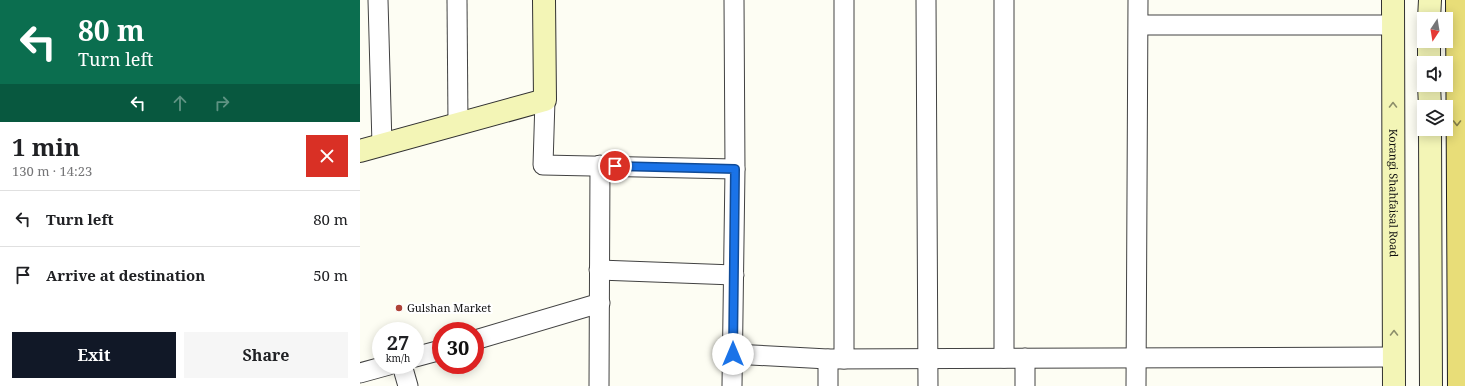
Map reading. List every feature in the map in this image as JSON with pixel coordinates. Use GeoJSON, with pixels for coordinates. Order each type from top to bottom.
{"type":"FeatureCollection","features":[{"type":"Feature","properties":{"kind":"main road"},"geometry":{"type":"LineString","coordinates":[[360,151],[545,100],[544,0]]}},
{"type":"Feature","properties":{"kind":"main road","name":"Korangi Shahfaisal Road"},"geometry":{"type":"LineString","coordinates":[[1393,0],[1394,386]]}},
{"type":"Feature","properties":{"kind":"main road"},"geometry":{"type":"LineString","coordinates":[[1429,12],[1430,0]]}},
{"type":"Feature","properties":{"kind":"main road"},"geometry":{"type":"LineString","coordinates":[[1457,0],[1461,24],[1462,357],[1459,386]]}},
{"type":"Feature","properties":{"kind":"main road"},"geometry":{"type":"LineString","coordinates":[[1430,136],[1431,386]]}},
{"type":"Feature","properties":{"kind":"street"},"geometry":{"type":"LineString","coordinates":[[378,0],[382,145]]}},
{"type":"Feature","properties":{"kind":"street"},"geometry":{"type":"LineString","coordinates":[[457,0],[458,124]]}},
{"type":"Feature","properties":{"kind":"street"},"geometry":{"type":"LineString","coordinates":[[732,386],[735,169],[734,0]]}},
{"type":"Feature","properties":{"kind":"street"},"geometry":{"type":"LineString","coordinates":[[828,386],[836,359],[844,0]]}},
{"type":"Feature","properties":{"kind":"street"},"geometry":{"type":"LineString","coordinates":[[926,0],[928,386]]}},
{"type":"Feature","properties":{"kind":"street"},"geometry":{"type":"LineString","coordinates":[[1004,0],[1004,358]]}},
{"type":"Feature","properties":{"kind":"street"},"geometry":{"type":"LineString","coordinates":[[1136,386],[1138,0]]}},
{"type":"Feature","properties":{"kind":"street"},"geometry":{"type":"LineString","coordinates":[[1139,25],[1393,25]]}},
{"type":"Feature","properties":{"kind":"street"},"geometry":{"type":"LineString","coordinates":[[545,100],[543,165],[735,169]]}},
{"type":"Feature","properties":{"kind":"street"},"geometry":{"type":"LineString","coordinates":[[600,165],[600,386]]}},
{"type":"Feature","properties":{"kind":"street"},"geometry":{"type":"LineString","coordinates":[[599,270],[734,275]]}},
{"type":"Feature","properties":{"kind":"street"},"geometry":{"type":"LineString","coordinates":[[484,337],[600,303]]}},
{"type":"Feature","properties":{"kind":"street"},"geometry":{"type":"LineString","coordinates":[[733,354],[836,359],[1394,357]]}},
{"type":"Feature","properties":{"kind":"street"},"geometry":{"type":"LineString","coordinates":[[1025,358],[1025,386]]}},
{"type":"Feature","properties":{"kind":"street"},"geometry":{"type":"LineString","coordinates":[[360,373],[372,370]]}},
{"type":"Feature","properties":{"kind":"street"},"geometry":{"type":"LineString","coordinates":[[405,374],[408,386]]}},
{"type":"Feature","properties":{"kind":"place","name":"Gulshan Market"},"geometry":{"type":"Point","coordinates":[399,308]}},
{"type":"Feature","properties":{"kind":"route"},"geometry":{"type":"LineString","coordinates":[[615,166],[735,169],[733,354]]}}]}
